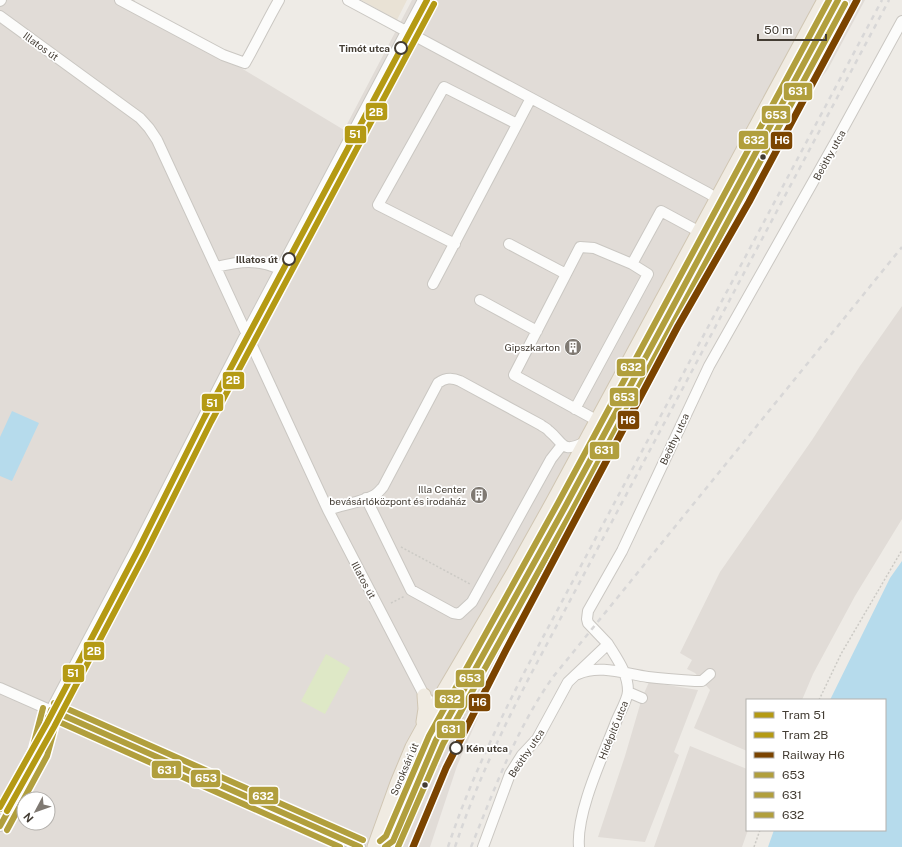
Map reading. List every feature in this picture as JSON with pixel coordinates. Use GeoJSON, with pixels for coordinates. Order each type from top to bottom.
{"type":"FeatureCollection","features":[{"type":"Feature","properties":{"kind":"main road","name":"Soroksári út"},"geometry":{"type":"LineString","coordinates":[[374,847],[397,783],[412,747],[514,572],[824,0]]}},
{"type":"Feature","properties":{"kind":"main road","name":"Soroksári út"},"geometry":{"type":"LineString","coordinates":[[390,845],[436,740],[569,500],[735,194],[838,0]]}},
{"type":"Feature","properties":{"kind":"main road"},"geometry":{"type":"LineString","coordinates":[[422,729],[425,709],[424,694]]}},
{"type":"Feature","properties":{"kind":"street"},"geometry":{"type":"LineString","coordinates":[[124,1],[223,55],[245,63],[279,0]]}},
{"type":"Feature","properties":{"kind":"street"},"geometry":{"type":"LineString","coordinates":[[348,0],[716,198],[725,199],[735,194]]}},
{"type":"Feature","properties":{"kind":"street"},"geometry":{"type":"LineString","coordinates":[[0,826],[40,753],[51,710],[138,547],[280,269],[423,0]]}},
{"type":"Feature","properties":{"kind":"street","name":"Illatos út"},"geometry":{"type":"LineString","coordinates":[[0,16],[140,118],[157,140],[328,510],[424,694],[436,704],[441,723],[436,740]]}},
{"type":"Feature","properties":{"kind":"street","name":"Beöthy utca"},"geometry":{"type":"LineString","coordinates":[[483,847],[510,774],[522,754],[537,739],[568,682],[608,644],[588,623],[588,611],[622,551],[709,366],[902,21]]}},
{"type":"Feature","properties":{"kind":"street"},"geometry":{"type":"LineString","coordinates":[[454,244],[378,205],[444,87],[517,124]]}},
{"type":"Feature","properties":{"kind":"street"},"geometry":{"type":"LineString","coordinates":[[433,284],[531,98]]}},
{"type":"Feature","properties":{"kind":"street"},"geometry":{"type":"LineString","coordinates":[[632,264],[661,211],[698,232]]}},
{"type":"Feature","properties":{"kind":"street"},"geometry":{"type":"LineString","coordinates":[[509,244],[566,274]]}},
{"type":"Feature","properties":{"kind":"street"},"geometry":{"type":"LineString","coordinates":[[575,409],[648,274],[632,264],[594,248],[580,247],[514,375],[575,409],[596,420]]}},
{"type":"Feature","properties":{"kind":"street"},"geometry":{"type":"LineString","coordinates":[[216,267],[234,262],[252,261],[280,269]]}},
{"type":"Feature","properties":{"kind":"street"},"geometry":{"type":"LineString","coordinates":[[480,300],[537,331]]}},
{"type":"Feature","properties":{"kind":"street"},"geometry":{"type":"LineString","coordinates":[[328,510],[376,494],[383,487],[438,384],[444,379],[453,378],[460,381],[541,425],[550,431],[562,445],[566,447],[585,442]]}},
{"type":"Feature","properties":{"kind":"street"},"geometry":{"type":"LineString","coordinates":[[366,498],[411,590],[453,613],[459,614],[472,602],[551,459],[562,445]]}},
{"type":"Feature","properties":{"kind":"street"},"geometry":{"type":"LineString","coordinates":[[608,644],[626,674]]}},
{"type":"Feature","properties":{"kind":"street"},"geometry":{"type":"LineString","coordinates":[[575,675],[583,672],[603,670],[626,674],[702,681],[710,674]]}},
{"type":"Feature","properties":{"kind":"street","name":"Hídépítő utca"},"geometry":{"type":"LineString","coordinates":[[580,847],[579,831],[582,816],[596,773],[628,692],[626,674]]}},
{"type":"Feature","properties":{"kind":"street"},"geometry":{"type":"LineString","coordinates":[[0,688],[360,847]]}},
{"type":"Feature","properties":{"kind":"street"},"geometry":{"type":"LineString","coordinates":[[628,692],[642,698]]}},
{"type":"Feature","properties":{"kind":"street"},"geometry":{"type":"LineString","coordinates":[[436,704],[458,700]]}},
{"type":"Feature","properties":{"kind":"path"},"geometry":{"type":"LineString","coordinates":[[398,546],[479,589]]}},
{"type":"Feature","properties":{"kind":"path"},"geometry":{"type":"LineString","coordinates":[[820,699],[842,654],[902,550]]}},
{"type":"Feature","properties":{"kind":"path"},"geometry":{"type":"LineString","coordinates":[[390,603],[414,592]]}},
{"type":"Feature","properties":{"kind":"path"},"geometry":{"type":"LineString","coordinates":[[437,765],[449,769]]}},
{"type":"Feature","properties":{"kind":"path"},"geometry":{"type":"LineString","coordinates":[[754,847],[760,831]]}},
{"type":"Feature","properties":{"kind":"shaded area"},"geometry":{"type":"Polygon","coordinates":[[[0,0],[135,0],[133,3],[344,130],[412,0],[865,0],[828,69],[812,90],[764,183],[723,257],[588,492],[545,576],[479,715],[457,766],[430,847],[0,847],[0,0]]]}},
{"type":"Feature","properties":{"kind":"shaded area"},"geometry":{"type":"Polygon","coordinates":[[[361,0],[407,0],[397,20],[361,0]]]}},
{"type":"Feature","properties":{"kind":"shaded area"},"geometry":{"type":"Polygon","coordinates":[[[902,306],[902,519],[855,596],[813,674],[802,699],[746,699],[746,751],[694,728],[710,690],[695,673],[687,669],[692,660],[680,653],[720,572],[812,440],[860,366],[902,306]]]}},
{"type":"Feature","properties":{"kind":"shaded area"},"geometry":{"type":"Polygon","coordinates":[[[649,682],[698,690],[674,752],[679,755],[645,842],[598,837],[625,756],[642,698],[649,682]]]}},
{"type":"Feature","properties":{"kind":"shaded area"},"geometry":{"type":"Polygon","coordinates":[[[690,746],[746,769],[746,831],[748,831],[742,847],[654,847],[690,746]]]}},
{"type":"Feature","properties":{"kind":"green space"},"geometry":{"type":"Polygon","coordinates":[[[326,654],[350,668],[325,714],[301,701],[326,654]]]}},
{"type":"Feature","properties":{"kind":"water"},"geometry":{"type":"Polygon","coordinates":[[[12,411],[39,423],[12,481],[0,476],[0,437],[12,411]]]}},
{"type":"Feature","properties":{"kind":"water"},"geometry":{"type":"Polygon","coordinates":[[[902,561],[902,847],[768,847],[774,831],[886,831],[886,699],[830,699],[890,578],[902,561]]]}},
{"type":"Feature","properties":{"kind":"railway"},"geometry":{"type":"LineString","coordinates":[[448,847],[464,802],[483,758],[525,671],[882,0]]}},
{"type":"Feature","properties":{"kind":"railway"},"geometry":{"type":"LineString","coordinates":[[455,847],[471,803],[490,759],[531,674],[889,0]]}},
{"type":"Feature","properties":{"kind":"railway"},"geometry":{"type":"LineString","coordinates":[[471,847],[517,738],[528,717],[553,677],[902,247]]}},
{"type":"Feature","properties":{"kind":"tram line","name":"51"},"geometry":{"type":"LineString","coordinates":[[0,807],[47,723],[138,550],[204,418],[427,0]]}},
{"type":"Feature","properties":{"kind":"tram line","name":"2B"},"geometry":{"type":"LineString","coordinates":[[7,811],[54,727],[145,554],[211,422],[434,4]]}},
{"type":"Feature","properties":{"kind":"rail line","name":"H6"},"geometry":{"type":"LineString","coordinates":[[413,847],[446,768],[506,650],[678,326],[749,202],[857,0]]}},
{"type":"Feature","properties":{"kind":"transit line","name":"632"},"geometry":{"type":"LineString","coordinates":[[380,841],[386,836],[429,736],[558,503],[829,0]]}},
{"type":"Feature","properties":{"kind":"transit line","name":"653"},"geometry":{"type":"LineString","coordinates":[[385,847],[393,841],[436,740],[565,507],[838,0]]}},
{"type":"Feature","properties":{"kind":"transit line","name":"631"},"geometry":{"type":"LineString","coordinates":[[398,847],[443,744],[572,511],[845,4]]}},
{"type":"Feature","properties":{"kind":"transit line","name":"632"},"geometry":{"type":"LineString","coordinates":[[54,703],[363,840]]}},
{"type":"Feature","properties":{"kind":"transit line","name":"632"},"geometry":{"type":"LineString","coordinates":[[0,809],[32,750],[43,708]]}},
{"type":"Feature","properties":{"kind":"transit line","name":"653"},"geometry":{"type":"LineString","coordinates":[[51,710],[360,847]]}},
{"type":"Feature","properties":{"kind":"transit line","name":"653"},"geometry":{"type":"LineString","coordinates":[[0,826],[40,753],[51,710]]}},
{"type":"Feature","properties":{"kind":"transit line","name":"631"},"geometry":{"type":"LineString","coordinates":[[7,830],[47,756],[59,712]]}},
{"type":"Feature","properties":{"kind":"transit line","name":"631"},"geometry":{"type":"LineString","coordinates":[[48,717],[340,847]]}},
{"type":"Feature","properties":{"kind":"place","name":"Timót utca"},"geometry":{"type":"Point","coordinates":[401,48]}},
{"type":"Feature","properties":{"kind":"place","name":"Illatos út"},"geometry":{"type":"Point","coordinates":[289,259]}},
{"type":"Feature","properties":{"kind":"place","name":"Gipszkarton"},"geometry":{"type":"Point","coordinates":[573,347]}},
{"type":"Feature","properties":{"kind":"place","name":"Illa Center bevásárlóközpont és irodaház"},"geometry":{"type":"Point","coordinates":[479,495]}},
{"type":"Feature","properties":{"kind":"place","name":"Kén utca"},"geometry":{"type":"Point","coordinates":[456,748]}}]}
